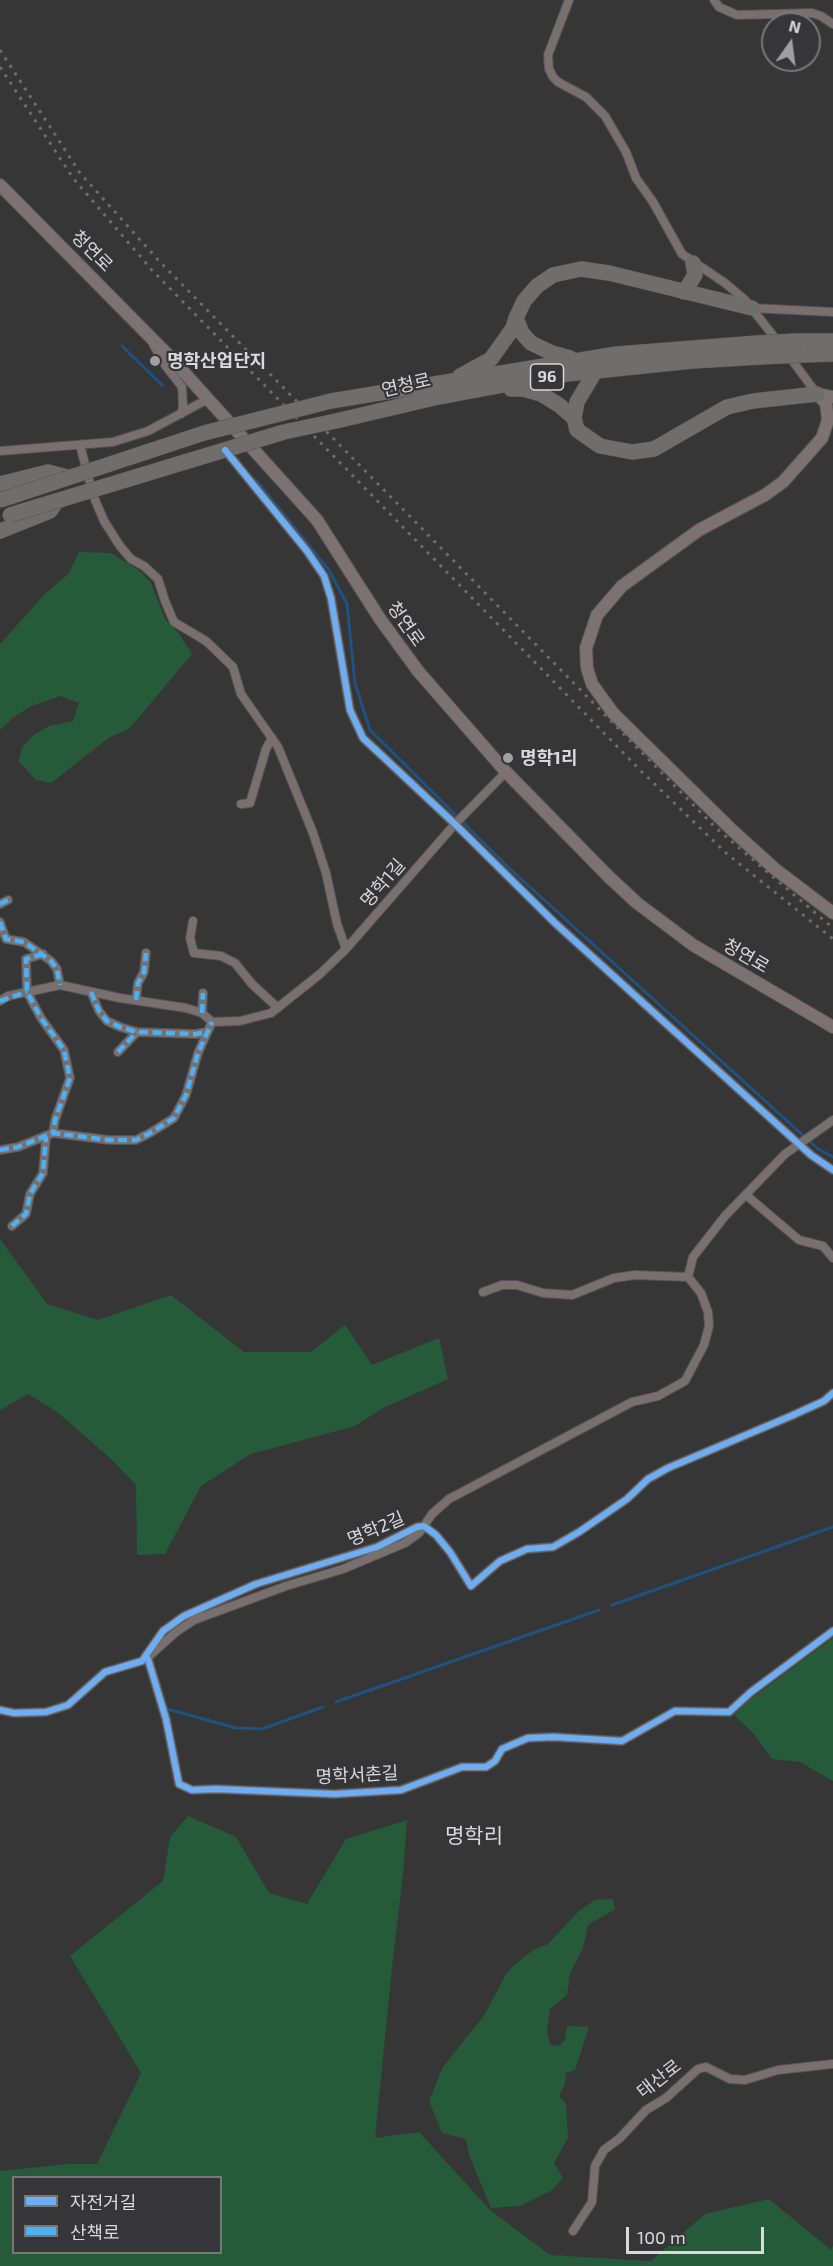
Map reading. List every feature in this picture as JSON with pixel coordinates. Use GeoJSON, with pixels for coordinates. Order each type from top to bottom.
{"type":"FeatureCollection","features":[{"type":"Feature","properties":{"kind":"highway"},"geometry":{"type":"LineString","coordinates":[[684,292],[695,275],[693,263]]}},
{"type":"Feature","properties":{"kind":"highway"},"geometry":{"type":"LineString","coordinates":[[448,382],[491,358],[513,328],[524,301],[537,286],[554,275],[580,269],[609,273],[752,308]]}},
{"type":"Feature","properties":{"kind":"highway"},"geometry":{"type":"LineString","coordinates":[[516,318],[522,333],[531,343],[552,353],[576,360]]}},
{"type":"Feature","properties":{"kind":"highway","name":"연청로"},"geometry":{"type":"LineString","coordinates":[[6,522],[57,501],[285,432],[469,391],[557,375],[759,350],[799,348],[833,341]]}},
{"type":"Feature","properties":{"kind":"highway","name":"연청로"},"geometry":{"type":"LineString","coordinates":[[0,501],[204,433],[331,401],[576,360],[690,346],[759,350]]}},
{"type":"Feature","properties":{"kind":"highway","name":"연청로"},"geometry":{"type":"LineString","coordinates":[[799,348],[833,354]]}},
{"type":"Feature","properties":{"kind":"highway"},"geometry":{"type":"LineString","coordinates":[[596,370],[577,402],[574,418],[577,430],[600,446],[632,452],[654,449],[727,407],[753,401],[817,394]]}},
{"type":"Feature","properties":{"kind":"highway"},"geometry":{"type":"LineString","coordinates":[[469,391],[523,389],[541,394],[574,418]]}},
{"type":"Feature","properties":{"kind":"highway"},"geometry":{"type":"LineString","coordinates":[[0,484],[48,472],[67,477]]}},
{"type":"Feature","properties":{"kind":"main road","name":"청연로"},"geometry":{"type":"LineString","coordinates":[[0,185],[147,333],[317,520],[380,620],[418,671],[506,772],[609,877],[670,929],[718,962],[833,1027]]}},
{"type":"Feature","properties":{"kind":"main road"},"geometry":{"type":"LineString","coordinates":[[817,394],[833,396]]}},
{"type":"Feature","properties":{"kind":"main road"},"geometry":{"type":"LineString","coordinates":[[817,394],[826,403],[827,411],[828,420],[822,438],[783,482],[765,495],[699,530],[622,586],[597,615],[586,648],[587,668],[592,684],[600,697],[639,740],[758,854],[833,914]]}},
{"type":"Feature","properties":{"kind":"street"},"geometry":{"type":"LineString","coordinates":[[569,0],[548,55],[549,69],[558,82],[586,97],[605,116],[626,152],[636,178],[653,202],[682,254],[725,283],[752,308],[817,394]]}},
{"type":"Feature","properties":{"kind":"street"},"geometry":{"type":"LineString","coordinates":[[714,0],[719,7],[737,15],[812,13],[833,24]]}},
{"type":"Feature","properties":{"kind":"street"},"geometry":{"type":"LineString","coordinates":[[752,308],[833,312]]}},
{"type":"Feature","properties":{"kind":"street"},"geometry":{"type":"LineString","coordinates":[[147,333],[165,365],[182,387],[181,414]]}},
{"type":"Feature","properties":{"kind":"street"},"geometry":{"type":"LineString","coordinates":[[0,451],[113,442],[148,431],[208,399]]}},
{"type":"Feature","properties":{"kind":"street"},"geometry":{"type":"LineString","coordinates":[[80,445],[93,495],[104,521],[120,546],[131,559],[144,566],[158,579],[174,622],[206,641],[232,667],[241,694],[278,747],[313,833],[326,873],[336,924],[346,949]]}},
{"type":"Feature","properties":{"kind":"street"},"geometry":{"type":"LineString","coordinates":[[225,450],[307,551],[324,576],[331,598],[350,710],[363,738],[456,824],[555,923],[833,1170]]}},
{"type":"Feature","properties":{"kind":"street"},"geometry":{"type":"LineString","coordinates":[[241,804],[250,802],[266,749],[272,738]]}},
{"type":"Feature","properties":{"kind":"street","name":"명학1길"},"geometry":{"type":"LineString","coordinates":[[212,1022],[240,1021],[271,1013],[320,974],[346,949],[456,824],[506,772]]}},
{"type":"Feature","properties":{"kind":"street"},"geometry":{"type":"LineString","coordinates":[[193,921],[190,938],[194,953],[221,956],[235,963],[252,984],[278,1008]]}},
{"type":"Feature","properties":{"kind":"street"},"geometry":{"type":"LineString","coordinates":[[0,922],[6,939],[24,942],[43,954],[57,969],[60,986]]}},
{"type":"Feature","properties":{"kind":"street"},"geometry":{"type":"LineString","coordinates":[[136,1000],[138,983],[144,972],[146,953]]}},
{"type":"Feature","properties":{"kind":"street"},"geometry":{"type":"LineString","coordinates":[[12,1226],[26,1214],[30,1194],[43,1173],[49,1135],[70,1078],[64,1050],[41,1018],[27,992],[26,959],[43,954]]}},
{"type":"Feature","properties":{"kind":"street"},"geometry":{"type":"LineString","coordinates":[[0,1150],[49,1135],[136,1140],[174,1118],[186,1095],[206,1032],[212,1022],[202,1013],[186,1008],[60,986],[1,998]]}},
{"type":"Feature","properties":{"kind":"street"},"geometry":{"type":"LineString","coordinates":[[91,992],[99,1011],[107,1021],[137,1032],[196,1034],[206,1032]]}},
{"type":"Feature","properties":{"kind":"street"},"geometry":{"type":"LineString","coordinates":[[202,1013],[203,993]]}},
{"type":"Feature","properties":{"kind":"street"},"geometry":{"type":"LineString","coordinates":[[118,1053],[137,1032]]}},
{"type":"Feature","properties":{"kind":"street"},"geometry":{"type":"LineString","coordinates":[[483,1292],[502,1285],[517,1285],[543,1293],[572,1295],[614,1278],[635,1275],[688,1277],[693,1257],[725,1216],[770,1168],[833,1120]]}},
{"type":"Feature","properties":{"kind":"street"},"geometry":{"type":"LineString","coordinates":[[746,1195],[799,1240],[823,1246],[833,1258]]}},
{"type":"Feature","properties":{"kind":"street","name":"명학2길"},"geometry":{"type":"LineString","coordinates":[[0,1710],[14,1713],[46,1712],[68,1705],[105,1672],[142,1661],[194,1620],[286,1586],[343,1569],[405,1543],[449,1499],[632,1402],[658,1396],[685,1381],[704,1345],[709,1326],[708,1312],[701,1293],[688,1277]]}},
{"type":"Feature","properties":{"kind":"street","name":"명학2길"},"geometry":{"type":"LineString","coordinates":[[424,1526],[436,1535],[450,1552],[471,1586],[500,1561],[527,1549],[553,1547],[579,1532],[627,1499],[648,1479],[668,1468],[791,1416],[824,1401],[833,1394]]}},
{"type":"Feature","properties":{"kind":"street","name":"명학서촌길"},"geometry":{"type":"LineString","coordinates":[[147,1657],[166,1719],[179,1784],[192,1790],[335,1794],[401,1790],[462,1767],[486,1767],[495,1761],[502,1749],[528,1738],[622,1741],[675,1711],[729,1712],[751,1692],[833,1631]]}},
{"type":"Feature","properties":{"kind":"street","name":"태산로"},"geometry":{"type":"LineString","coordinates":[[573,2231],[592,2202],[595,2166],[604,2150],[620,2138],[646,2110],[666,2098],[698,2069],[706,2067],[730,2079],[745,2080],[778,2070],[833,2064]]}},
{"type":"Feature","properties":{"kind":"green space"},"geometry":{"type":"Polygon","coordinates":[[[79,552],[111,553],[140,571],[151,583],[165,619],[180,635],[192,654],[129,729],[110,737],[51,783],[36,780],[19,762],[22,747],[35,734],[49,726],[73,721],[79,703],[61,696],[31,706],[0,730],[0,644],[44,595],[69,573],[79,552]]]}},
{"type":"Feature","properties":{"kind":"green space"},"geometry":{"type":"Polygon","coordinates":[[[0,1239],[47,1304],[98,1320],[171,1295],[244,1352],[311,1352],[345,1325],[372,1365],[439,1338],[448,1379],[383,1408],[355,1426],[251,1454],[201,1486],[165,1554],[137,1555],[136,1485],[110,1458],[56,1411],[28,1394],[0,1410],[0,1239]]]}},
{"type":"Feature","properties":{"kind":"green space"},"geometry":{"type":"Polygon","coordinates":[[[833,1638],[833,1781],[800,1762],[772,1759],[753,1733],[734,1715],[748,1701],[833,1638]]]}},
{"type":"Feature","properties":{"kind":"green space"},"geometry":{"type":"Polygon","coordinates":[[[188,1816],[236,1837],[269,1893],[307,1904],[346,1839],[407,1820],[375,2138],[419,2132],[491,2211],[550,2255],[651,2261],[705,2214],[769,2199],[831,2250],[833,2246],[833,2266],[0,2266],[0,2171],[68,2164],[97,2164],[141,2073],[70,1956],[163,1881],[170,1837],[188,1816]]]}},
{"type":"Feature","properties":{"kind":"green space"},"geometry":{"type":"Polygon","coordinates":[[[613,1899],[615,1909],[588,1925],[583,1948],[570,1973],[567,1995],[550,2009],[547,2030],[550,2045],[559,2046],[565,2040],[567,2026],[589,2027],[575,2070],[566,2073],[565,2084],[559,2096],[566,2104],[568,2138],[554,2163],[563,2178],[551,2191],[520,2206],[491,2208],[469,2155],[466,2139],[442,2133],[429,2101],[443,2067],[485,2014],[505,1976],[513,1966],[533,1950],[548,1944],[579,1911],[595,1900],[613,1899]]]}},
{"type":"Feature","properties":{"kind":"waterway"},"geometry":{"type":"LineString","coordinates":[[122,346],[162,385]]}},
{"type":"Feature","properties":{"kind":"waterway"},"geometry":{"type":"LineString","coordinates":[[256,480],[329,570],[347,604],[355,683],[370,730],[509,868],[818,1149],[833,1157]]}},
{"type":"Feature","properties":{"kind":"waterway"},"geometry":{"type":"LineString","coordinates":[[612,1605],[833,1527]]}},
{"type":"Feature","properties":{"kind":"waterway"},"geometry":{"type":"LineString","coordinates":[[336,1702],[599,1610]]}},
{"type":"Feature","properties":{"kind":"waterway"},"geometry":{"type":"LineString","coordinates":[[167,1709],[236,1728],[262,1729],[323,1707]]}},
{"type":"Feature","properties":{"kind":"railway"},"geometry":{"type":"LineString","coordinates":[[0,50],[80,173],[160,262],[717,829],[833,928]]}},
{"type":"Feature","properties":{"kind":"railway"},"geometry":{"type":"LineString","coordinates":[[0,67],[73,178],[151,269],[640,770],[726,853],[833,939]]}},
{"type":"Feature","properties":{"kind":"marked path"},"geometry":{"type":"LineString","coordinates":[[0,904],[8,900]]}},
{"type":"Feature","properties":{"kind":"marked path"},"geometry":{"type":"LineString","coordinates":[[0,922],[6,939],[24,942],[51,961],[57,969],[60,985]]}},
{"type":"Feature","properties":{"kind":"marked path"},"geometry":{"type":"LineString","coordinates":[[136,1000],[138,983],[144,972],[146,953]]}},
{"type":"Feature","properties":{"kind":"marked path"},"geometry":{"type":"LineString","coordinates":[[43,954],[26,959],[27,992],[41,1018],[64,1050],[70,1078],[55,1120],[53,1133]]}},
{"type":"Feature","properties":{"kind":"marked path"},"geometry":{"type":"LineString","coordinates":[[0,1001],[27,992]]}},
{"type":"Feature","properties":{"kind":"marked path"},"geometry":{"type":"LineString","coordinates":[[91,992],[99,1011],[107,1021],[120,1027],[137,1032],[196,1034],[206,1032]]}},
{"type":"Feature","properties":{"kind":"marked path"},"geometry":{"type":"LineString","coordinates":[[202,1013],[203,993]]}},
{"type":"Feature","properties":{"kind":"marked path"},"geometry":{"type":"LineString","coordinates":[[0,1150],[18,1147],[53,1133],[109,1140],[136,1140],[150,1133],[174,1118],[186,1095],[198,1053],[212,1022]]}},
{"type":"Feature","properties":{"kind":"marked path"},"geometry":{"type":"LineString","coordinates":[[118,1052],[137,1032]]}},
{"type":"Feature","properties":{"kind":"marked path"},"geometry":{"type":"LineString","coordinates":[[12,1226],[26,1214],[30,1194],[43,1173],[46,1137]]}},
{"type":"Feature","properties":{"kind":"cycle path"},"geometry":{"type":"LineString","coordinates":[[225,450],[307,551],[324,576],[331,598],[350,710],[363,738],[455,824],[555,923],[811,1155],[833,1170]]}},
{"type":"Feature","properties":{"kind":"cycle path"},"geometry":{"type":"LineString","coordinates":[[0,1710],[14,1713],[46,1712],[68,1705],[105,1672],[142,1661],[163,1631],[184,1616],[256,1584],[377,1547],[417,1527],[424,1526],[436,1535],[450,1552],[471,1586],[500,1561],[527,1549],[553,1547],[579,1532],[627,1499],[648,1479],[668,1468],[791,1416],[824,1401],[833,1393]]}},
{"type":"Feature","properties":{"kind":"cycle path"},"geometry":{"type":"LineString","coordinates":[[148,1659],[166,1719],[179,1784],[192,1790],[335,1794],[401,1790],[462,1767],[486,1767],[495,1761],[502,1749],[528,1738],[622,1741],[675,1711],[729,1712],[751,1692],[833,1631]]}},
{"type":"Feature","properties":{"kind":"place","name":"명학산업단지"},"geometry":{"type":"Point","coordinates":[155,361]}},
{"type":"Feature","properties":{"kind":"place","name":"명학1리"},"geometry":{"type":"Point","coordinates":[508,758]}},
{"type":"Feature","properties":{"kind":"district","name":"명학리"},"geometry":{"type":"Point","coordinates":[474,1836]}}]}
